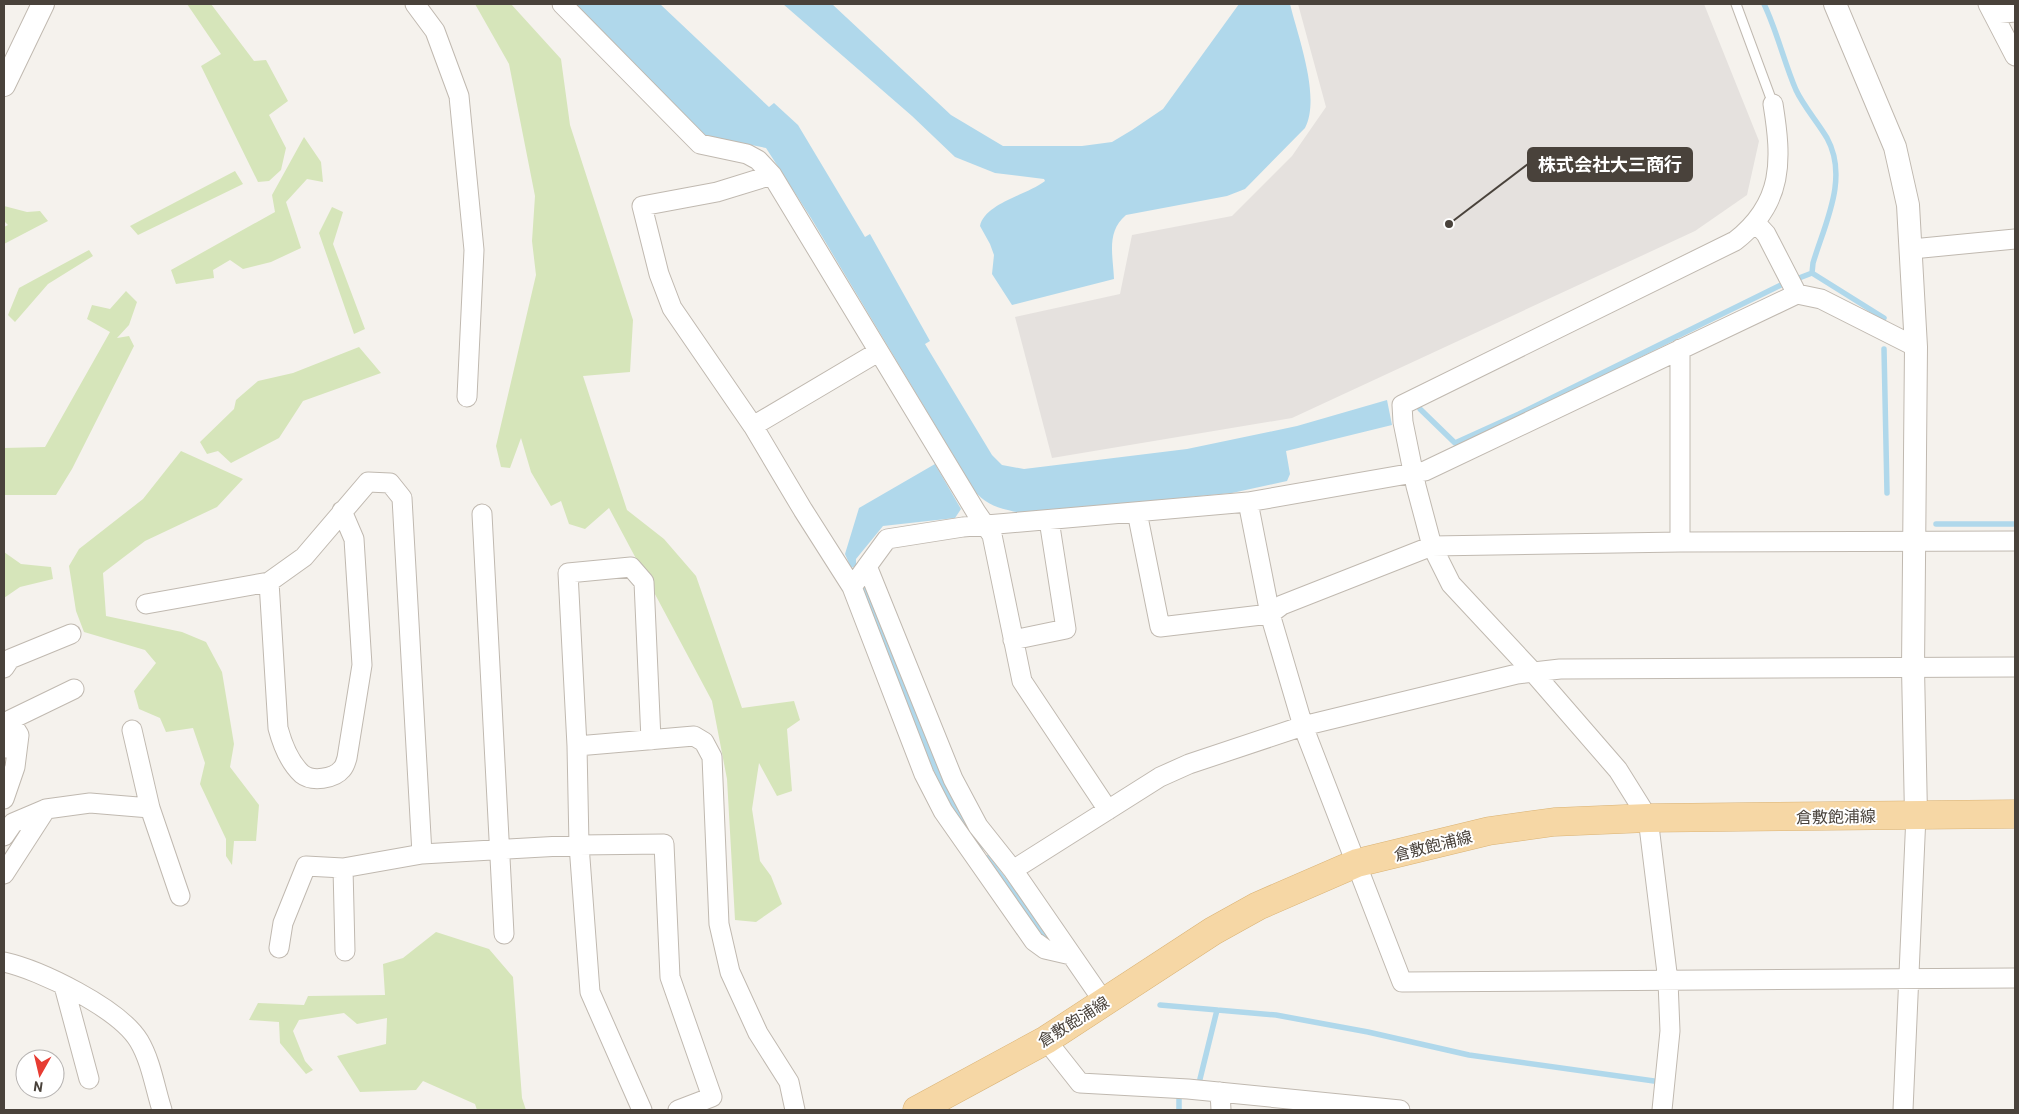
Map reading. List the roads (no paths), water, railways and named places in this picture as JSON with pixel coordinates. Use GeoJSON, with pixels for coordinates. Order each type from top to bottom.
{"type":"FeatureCollection","features":[{"type":"Feature","properties":{"kind":"main road","name":"倉敷飽浦線"},"geometry":{"type":"LineString","coordinates":[[924,1109],[1046,1040],[1213,931],[1258,906],[1357,863],[1489,831],[1554,822],[1648,818],[2015,814]]}},
{"type":"Feature","properties":{"kind":"street"},"geometry":{"type":"LineString","coordinates":[[4,85],[43,4]]}},
{"type":"Feature","properties":{"kind":"street"},"geometry":{"type":"LineString","coordinates":[[415,4],[435,31],[459,96],[474,250],[467,397]]}},
{"type":"Feature","properties":{"kind":"street"},"geometry":{"type":"LineString","coordinates":[[562,4],[700,144],[746,154],[758,160],[772,175],[878,352],[992,535],[1022,681],[1108,810]]}},
{"type":"Feature","properties":{"kind":"street"},"geometry":{"type":"LineString","coordinates":[[1835,4],[1895,147],[1908,205],[1912,249],[1916,346],[1913,668],[1916,815],[1903,1110]]}},
{"type":"Feature","properties":{"kind":"street"},"geometry":{"type":"LineString","coordinates":[[1991,9],[2015,12]]}},
{"type":"Feature","properties":{"kind":"street"},"geometry":{"type":"LineString","coordinates":[[1991,9],[2015,56]]}},
{"type":"Feature","properties":{"kind":"street"},"geometry":{"type":"LineString","coordinates":[[1662,1110],[1670,1032],[1668,981],[1648,818],[1618,770],[1533,672],[1451,584],[1432,546],[1413,474],[1403,413],[1735,241],[1756,222],[1766,206],[1775,185],[1779,160],[1773,104]]}},
{"type":"Feature","properties":{"kind":"street"},"geometry":{"type":"LineString","coordinates":[[772,175],[717,192],[642,206],[659,274],[672,308],[753,426],[803,510],[859,576],[953,779],[978,826],[1013,870],[1104,1002]]}},
{"type":"Feature","properties":{"kind":"street"},"geometry":{"type":"LineString","coordinates":[[1756,222],[1766,234],[1792,284],[1916,346]]}},
{"type":"Feature","properties":{"kind":"street"},"geometry":{"type":"LineString","coordinates":[[1912,249],[2015,239]]}},
{"type":"Feature","properties":{"kind":"street"},"geometry":{"type":"LineString","coordinates":[[859,576],[887,539],[987,526],[1248,502],[1413,474],[1434,467],[1680,350],[1792,284]]}},
{"type":"Feature","properties":{"kind":"street"},"geometry":{"type":"LineString","coordinates":[[1680,350],[1680,542]]}},
{"type":"Feature","properties":{"kind":"street"},"geometry":{"type":"LineString","coordinates":[[753,426],[878,352]]}},
{"type":"Feature","properties":{"kind":"street"},"geometry":{"type":"LineString","coordinates":[[146,604],[268,582],[304,558],[368,482],[390,483],[402,498],[422,854]]}},
{"type":"Feature","properties":{"kind":"street"},"geometry":{"type":"LineString","coordinates":[[1248,502],[1270,614],[1303,726],[1402,982],[2015,978]]}},
{"type":"Feature","properties":{"kind":"street"},"geometry":{"type":"LineString","coordinates":[[268,582],[278,728],[282,744],[303,774],[314,778],[330,777],[342,769],[347,758],[362,665],[354,539],[342,511]]}},
{"type":"Feature","properties":{"kind":"street"},"geometry":{"type":"LineString","coordinates":[[1137,512],[1160,627],[1270,614],[1282,605],[1432,546],[1680,542],[2015,541]]}},
{"type":"Feature","properties":{"kind":"street"},"geometry":{"type":"LineString","coordinates":[[482,514],[504,934]]}},
{"type":"Feature","properties":{"kind":"street"},"geometry":{"type":"LineString","coordinates":[[1014,640],[1066,629],[1049,520]]}},
{"type":"Feature","properties":{"kind":"street"},"geometry":{"type":"LineString","coordinates":[[642,1110],[590,992],[580,845],[568,573],[631,567],[644,582],[651,740]]}},
{"type":"Feature","properties":{"kind":"street"},"geometry":{"type":"LineString","coordinates":[[859,576],[924,774],[943,811],[1034,941],[1045,949],[1070,955]]}},
{"type":"Feature","properties":{"kind":"street"},"geometry":{"type":"LineString","coordinates":[[4,668],[10,659],[71,634]]}},
{"type":"Feature","properties":{"kind":"street"},"geometry":{"type":"LineString","coordinates":[[1013,870],[1172,770],[1303,726],[1517,674],[1569,669],[2015,667]]}},
{"type":"Feature","properties":{"kind":"street"},"geometry":{"type":"LineString","coordinates":[[7,716],[74,689]]}},
{"type":"Feature","properties":{"kind":"street"},"geometry":{"type":"LineString","coordinates":[[4,748],[7,716]]}},
{"type":"Feature","properties":{"kind":"street"},"geometry":{"type":"LineString","coordinates":[[4,799],[15,766],[19,735],[7,716]]}},
{"type":"Feature","properties":{"kind":"street"},"geometry":{"type":"LineString","coordinates":[[132,730],[150,808],[180,896]]}},
{"type":"Feature","properties":{"kind":"street"},"geometry":{"type":"LineString","coordinates":[[577,746],[694,736],[704,742],[709,749],[712,756],[719,924],[730,972],[758,1033],[789,1082],[795,1110]]}},
{"type":"Feature","properties":{"kind":"street"},"geometry":{"type":"LineString","coordinates":[[4,836],[13,823],[46,808],[90,803],[150,808]]}},
{"type":"Feature","properties":{"kind":"street"},"geometry":{"type":"LineString","coordinates":[[4,874],[46,808]]}},
{"type":"Feature","properties":{"kind":"street"},"geometry":{"type":"LineString","coordinates":[[279,948],[283,923],[306,866],[343,868],[422,854],[499,849],[580,845],[664,844],[670,977],[712,1097],[678,1110]]}},
{"type":"Feature","properties":{"kind":"street"},"geometry":{"type":"LineString","coordinates":[[343,868],[345,951]]}},
{"type":"Feature","properties":{"kind":"street"},"geometry":{"type":"LineString","coordinates":[[4,962],[26,967],[117,1016],[139,1041],[162,1110]]}},
{"type":"Feature","properties":{"kind":"street"},"geometry":{"type":"LineString","coordinates":[[64,986],[89,1079]]}},
{"type":"Feature","properties":{"kind":"street"},"geometry":{"type":"LineString","coordinates":[[1046,1040],[1080,1082],[1220,1101],[1400,1110]]}},
{"type":"Feature","properties":{"kind":"lane"},"geometry":{"type":"LineString","coordinates":[[1736,4],[1773,104]]}},
{"type":"Feature","properties":{"kind":"water"},"geometry":{"type":"Polygon","coordinates":[[[574,4],[660,4],[769,107],[774,103],[798,125],[865,237],[870,234],[930,341],[925,344],[992,455],[1002,465],[1024,469],[1187,449],[1297,426],[1387,400],[1392,425],[1286,451],[1290,474],[1287,481],[1232,493],[1021,513],[989,503],[974,490],[811,218],[766,148],[701,135],[574,4]]]}},
{"type":"Feature","properties":{"kind":"water"},"geometry":{"type":"Polygon","coordinates":[[[783,4],[832,4],[951,115],[1003,146],[1082,146],[1112,142],[1163,109],[1239,4],[1290,4],[1309,84],[1311,100],[1309,115],[1305,128],[1245,189],[1227,196],[1126,215],[1113,236],[1114,279],[1012,305],[992,274],[994,255],[980,226],[983,218],[998,205],[1037,186],[1045,181],[1044,179],[995,173],[955,157],[912,116],[783,4]]]}},
{"type":"Feature","properties":{"kind":"water"},"geometry":{"type":"Polygon","coordinates":[[[935,464],[961,509],[955,518],[883,526],[856,559],[856,566],[851,568],[845,554],[859,508],[935,464]]]}},
{"type":"Feature","properties":{"kind":"waterway"},"geometry":{"type":"LineString","coordinates":[[1764,4],[1796,90],[1827,138],[1833,153],[1836,169],[1833,201],[1813,263],[1812,273],[1884,318]]}},
{"type":"Feature","properties":{"kind":"waterway"},"geometry":{"type":"LineString","coordinates":[[1420,409],[1455,443],[1519,414],[1781,285],[1812,273]]}},
{"type":"Feature","properties":{"kind":"waterway"},"geometry":{"type":"LineString","coordinates":[[1884,349],[1887,493]]}},
{"type":"Feature","properties":{"kind":"waterway"},"geometry":{"type":"LineString","coordinates":[[1936,524],[2015,524]]}},
{"type":"Feature","properties":{"kind":"waterway"},"geometry":{"type":"LineString","coordinates":[[861,582],[935,767],[954,806],[980,849]]}},
{"type":"Feature","properties":{"kind":"waterway"},"geometry":{"type":"LineString","coordinates":[[987,858],[1048,938]]}},
{"type":"Feature","properties":{"kind":"waterway"},"geometry":{"type":"LineString","coordinates":[[1160,1005],[1276,1015],[1368,1032],[1469,1055],[1654,1081]]}},
{"type":"Feature","properties":{"kind":"waterway"},"geometry":{"type":"LineString","coordinates":[[1200,1079],[1217,1010]]}},
{"type":"Feature","properties":{"kind":"waterway"},"geometry":{"type":"LineString","coordinates":[[1179,1099],[1179,1110]]}},
{"type":"Feature","properties":{"kind":"place","name":"株式会社大三商行"},"geometry":{"type":"Point","coordinates":[1449,224]}}]}
